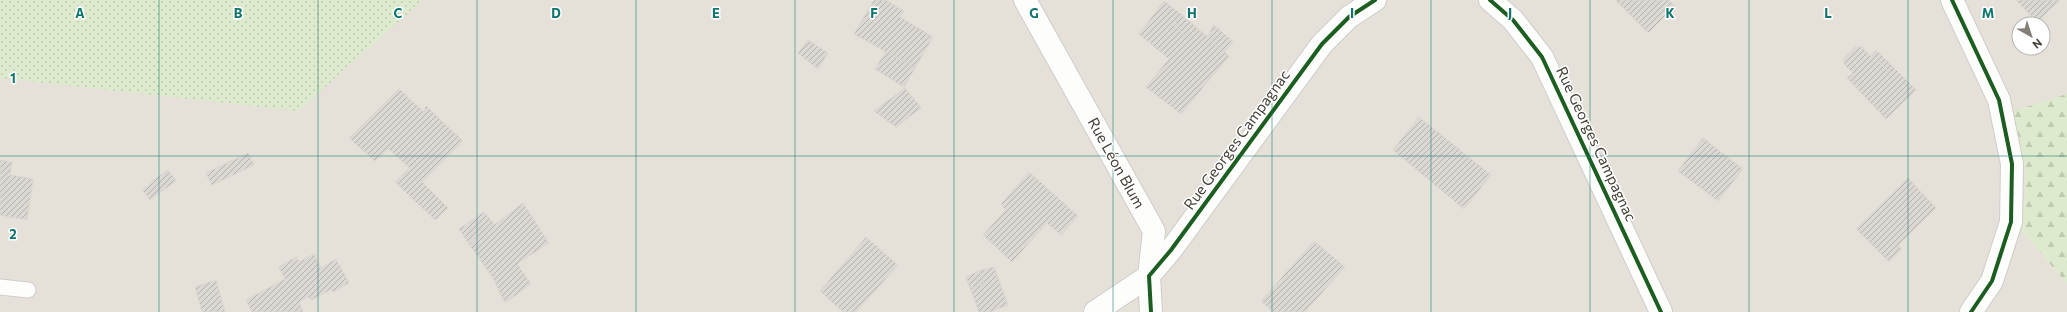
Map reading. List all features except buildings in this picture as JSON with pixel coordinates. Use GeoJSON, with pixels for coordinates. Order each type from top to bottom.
{"type":"FeatureCollection","features":[{"type":"Feature","properties":{"kind":"street","name":"Rue Léon Blum"},"geometry":{"type":"LineString","coordinates":[[1025,0],[1154,231],[1149,276]]}},
{"type":"Feature","properties":{"kind":"street","name":"Rue Georges Campagnac"},"geometry":{"type":"LineString","coordinates":[[1149,276],[1171,250],[1322,44],[1349,17],[1375,0]]}},
{"type":"Feature","properties":{"kind":"street","name":"Rue Georges Campagnac"},"geometry":{"type":"LineString","coordinates":[[1490,0],[1513,20],[1542,57],[1661,312]]}},
{"type":"Feature","properties":{"kind":"street"},"geometry":{"type":"LineString","coordinates":[[1952,0],[1998,100],[2012,164],[2011,222],[1992,281],[1971,312]]}},
{"type":"Feature","properties":{"kind":"street"},"geometry":{"type":"LineString","coordinates":[[1095,312],[1149,276]]}},
{"type":"Feature","properties":{"kind":"street"},"geometry":{"type":"LineString","coordinates":[[1149,276],[1151,312]]}},
{"type":"Feature","properties":{"kind":"lane"},"geometry":{"type":"LineString","coordinates":[[0,286],[28,290]]}},
{"type":"Feature","properties":{"kind":"shaded area"},"geometry":{"type":"Polygon","coordinates":[[[0,0],[2067,0],[2067,94],[2013,112],[2026,171],[2023,232],[2067,284],[2067,312],[0,312],[0,0]]]}},
{"type":"Feature","properties":{"kind":"green space"},"geometry":{"type":"Polygon","coordinates":[[[0,0],[423,0],[298,111],[0,78],[0,0]]]}},
{"type":"Feature","properties":{"kind":"green space"},"geometry":{"type":"Polygon","coordinates":[[[2067,94],[2067,284],[2023,232],[2026,171],[2013,111],[2067,94]]]}},
{"type":"Feature","properties":{"kind":"cycle path"},"geometry":{"type":"LineString","coordinates":[[1151,312],[1149,276],[1171,250],[1322,44],[1349,17],[1375,0]]}},
{"type":"Feature","properties":{"kind":"cycle path"},"geometry":{"type":"LineString","coordinates":[[1490,0],[1513,20],[1542,57],[1661,312]]}},
{"type":"Feature","properties":{"kind":"cycle path"},"geometry":{"type":"LineString","coordinates":[[1952,0],[1999,100],[2012,164],[2011,222],[1992,281],[1971,312]]}}]}
